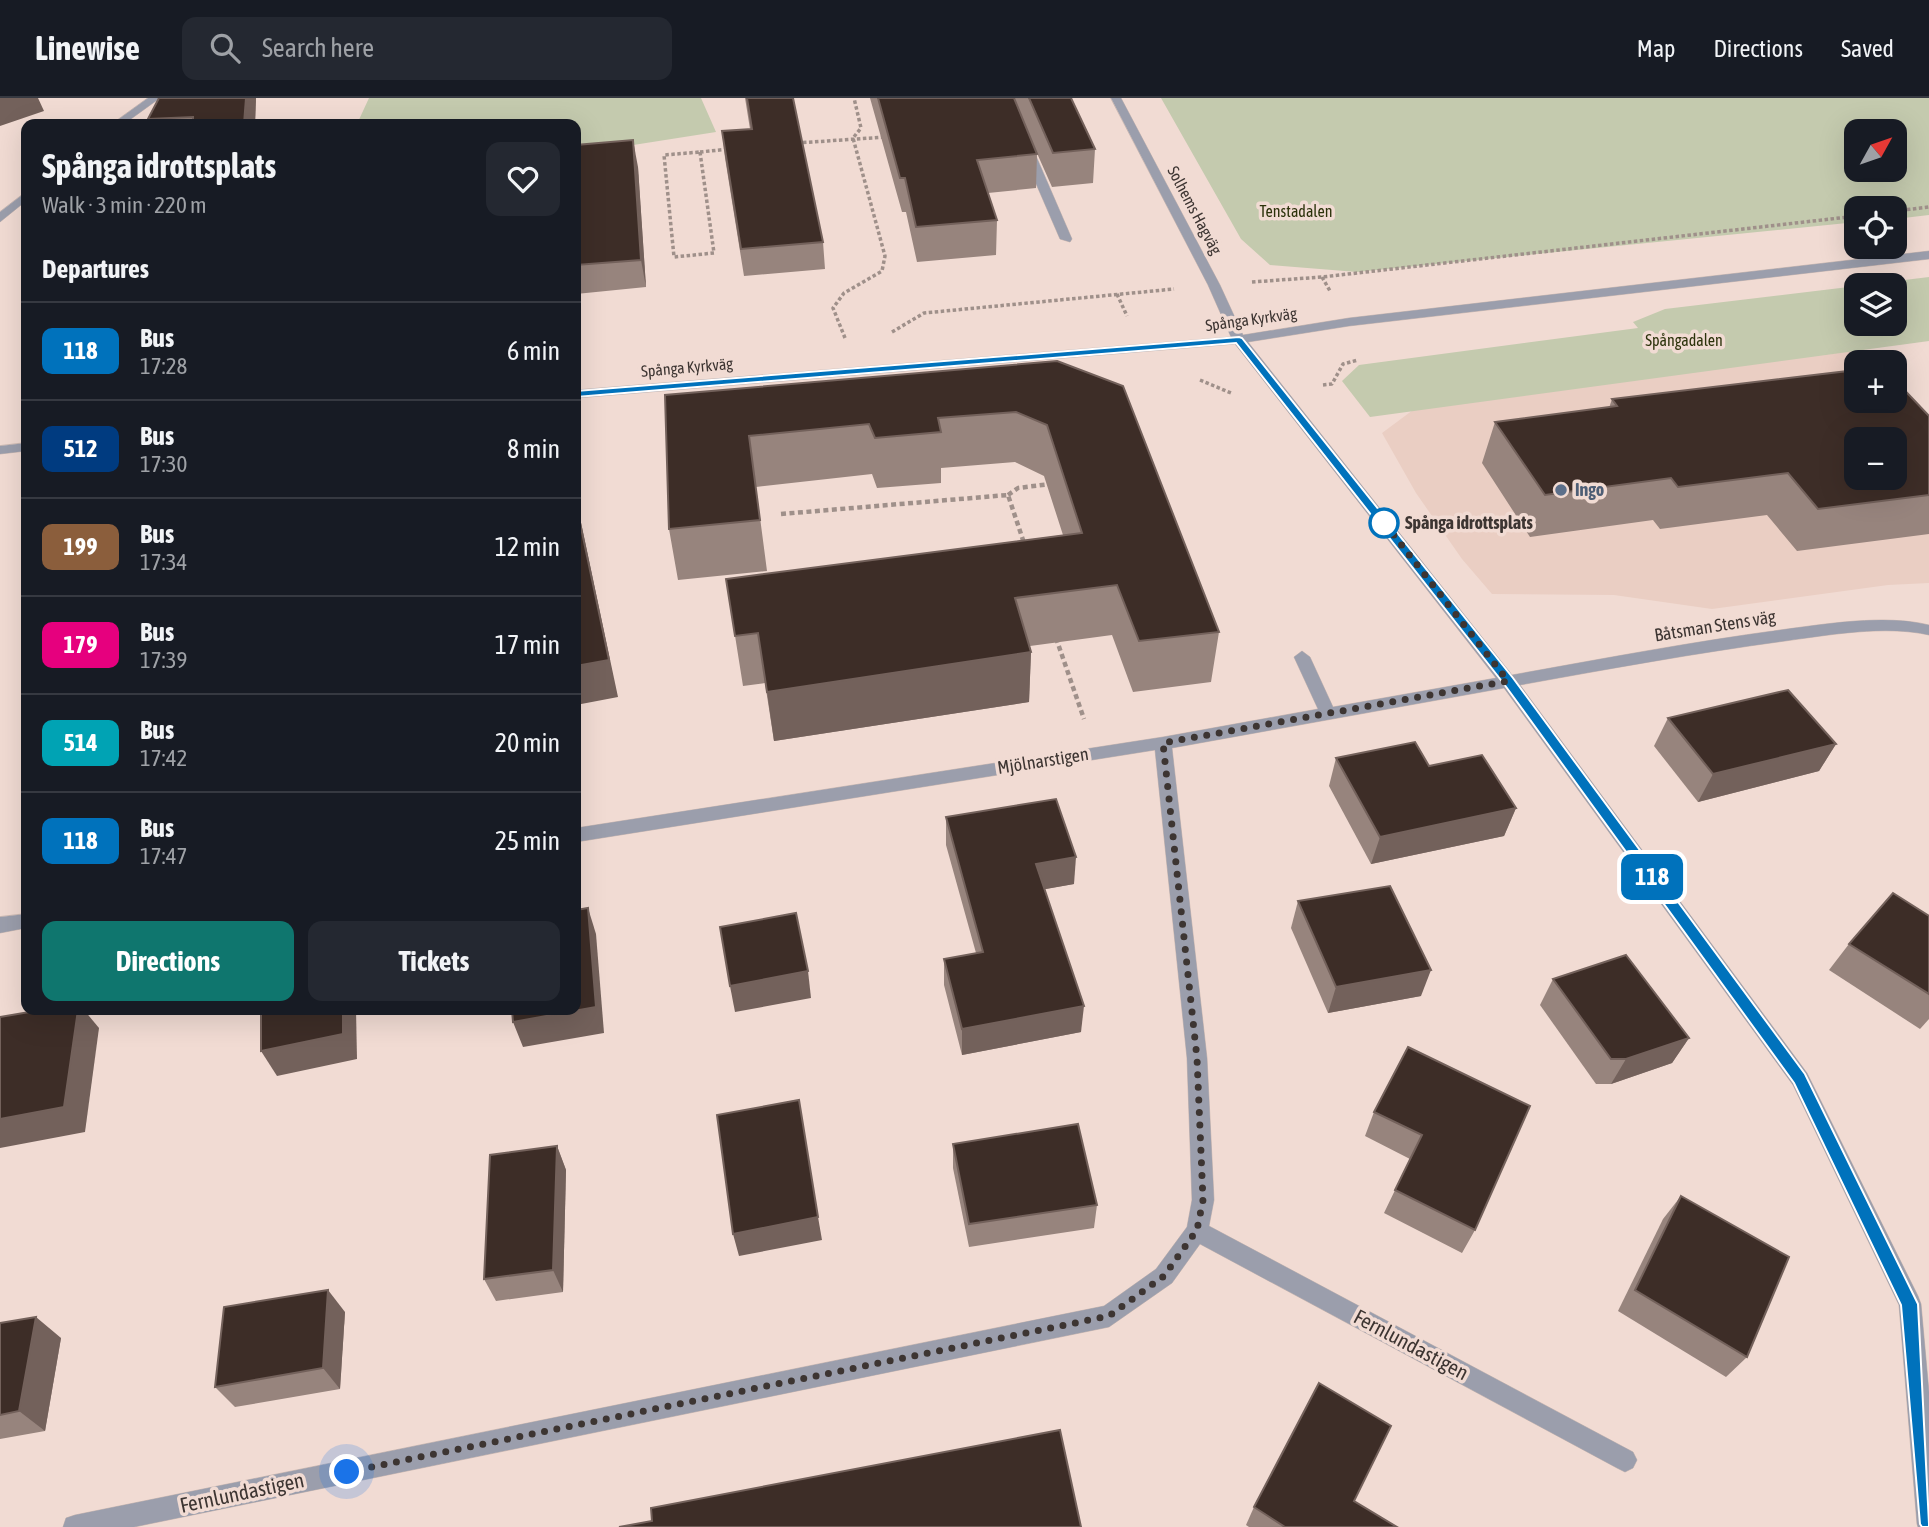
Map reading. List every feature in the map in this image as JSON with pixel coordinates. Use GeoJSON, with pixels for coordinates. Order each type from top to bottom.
{"type":"FeatureCollection","features":[{"type":"Feature","properties":{"kind":"street"},"geometry":{"type":"LineString","coordinates":[[124,119],[155,98]]}},
{"type":"Feature","properties":{"kind":"street","name":"Solhems Hagväg"},"geometry":{"type":"LineString","coordinates":[[1116,98],[1214,285],[1239,340],[1508,681],[1800,1079],[1910,1304],[1929,1524]]}},
{"type":"Feature","properties":{"kind":"street"},"geometry":{"type":"LineString","coordinates":[[1022,138],[1066,239]]}},
{"type":"Feature","properties":{"kind":"street"},"geometry":{"type":"LineString","coordinates":[[0,218],[21,199]]}},
{"type":"Feature","properties":{"kind":"street","name":"Spånga Kyrkväg"},"geometry":{"type":"LineString","coordinates":[[581,394],[1239,340],[1349,322],[1929,255]]}},
{"type":"Feature","properties":{"kind":"street"},"geometry":{"type":"LineString","coordinates":[[0,450],[21,448]]}},
{"type":"Feature","properties":{"kind":"street","name":"Båtsman Stens väg"},"geometry":{"type":"LineString","coordinates":[[1508,681],[1706,646],[1840,628],[1916,627],[1929,630]]}},
{"type":"Feature","properties":{"kind":"street"},"geometry":{"type":"LineString","coordinates":[[1302,657],[1329,715]]}},
{"type":"Feature","properties":{"kind":"street","name":"Mjölnarstigen"},"geometry":{"type":"LineString","coordinates":[[581,834],[1163,743],[1508,681]]}},
{"type":"Feature","properties":{"kind":"street","name":"Fernlundastigen"},"geometry":{"type":"LineString","coordinates":[[75,1527],[1109,1316],[1164,1276],[1197,1230],[1203,1200],[1197,1058],[1163,743]]}},
{"type":"Feature","properties":{"kind":"street"},"geometry":{"type":"LineString","coordinates":[[0,925],[21,922]]}},
{"type":"Feature","properties":{"kind":"street","name":"Fernlundastigen"},"geometry":{"type":"LineString","coordinates":[[1197,1230],[1625,1460]]}},
{"type":"Feature","properties":{"kind":"path"},"geometry":{"type":"LineString","coordinates":[[853,138],[861,128],[854,98]]}},
{"type":"Feature","properties":{"kind":"path"},"geometry":{"type":"LineString","coordinates":[[797,143],[891,137]]}},
{"type":"Feature","properties":{"kind":"path"},"geometry":{"type":"LineString","coordinates":[[849,347],[833,308],[844,293],[882,271],[885,256],[853,138]]}},
{"type":"Feature","properties":{"kind":"path"},"geometry":{"type":"LineString","coordinates":[[700,151],[713,253],[674,257],[664,155],[700,151],[742,148]]}},
{"type":"Feature","properties":{"kind":"path"},"geometry":{"type":"LineString","coordinates":[[1907,210],[1929,207]]}},
{"type":"Feature","properties":{"kind":"path"},"geometry":{"type":"LineString","coordinates":[[882,337],[924,313],[1322,277],[1844,217]]}},
{"type":"Feature","properties":{"kind":"path"},"geometry":{"type":"LineString","coordinates":[[781,514],[1007,495],[1018,488],[1058,483]]}},
{"type":"Feature","properties":{"kind":"path"},"geometry":{"type":"LineString","coordinates":[[1007,495],[1025,547]]}},
{"type":"Feature","properties":{"kind":"path"},"geometry":{"type":"LineString","coordinates":[[1056,637],[1095,753]]}},
{"type":"Feature","properties":{"kind":"shaded area"},"geometry":{"type":"Polygon","coordinates":[[[1844,352],[1844,413],[1907,413],[1907,410],[1929,427],[1929,583],[1888,585],[1712,609],[1614,595],[1492,594],[1462,559],[1416,493],[1382,433],[1413,410],[1844,352]]]}},
{"type":"Feature","properties":{"kind":"green space"},"geometry":{"type":"Polygon","coordinates":[[[369,98],[701,98],[716,132],[581,153],[581,119],[359,119],[369,98]]]}},
{"type":"Feature","properties":{"kind":"green space","name":"Tenstadalen"},"geometry":{"type":"Polygon","coordinates":[[[1161,98],[1929,98],[1929,215],[1907,218],[1907,196],[1844,196],[1844,223],[1357,272],[1270,265],[1241,239],[1161,98]]]}},
{"type":"Feature","properties":{"kind":"green space","name":"Spångadalen"},"geometry":{"type":"Polygon","coordinates":[[[1929,277],[1929,341],[1844,350],[1844,353],[1370,417],[1342,381],[1359,365],[1638,328],[1633,322],[1665,309],[1844,288],[1844,336],[1907,336],[1907,280],[1929,277]]]}},
{"type":"Feature","properties":{"kind":"building"},"geometry":{"type":"Polygon","coordinates":[[[159,98],[246,98],[244,119],[148,119],[159,98]]]}},
{"type":"Feature","properties":{"kind":"building"},"geometry":{"type":"Polygon","coordinates":[[[747,98],[793,98],[823,242],[741,249],[722,131],[752,129],[747,98]]]}},
{"type":"Feature","properties":{"kind":"building"},"geometry":{"type":"Polygon","coordinates":[[[878,98],[1014,98],[1037,154],[977,160],[997,220],[916,227],[905,178],[900,178],[878,98]]]}},
{"type":"Feature","properties":{"kind":"building"},"geometry":{"type":"Polygon","coordinates":[[[1029,98],[1071,98],[1095,149],[1053,153],[1029,98]]]}},
{"type":"Feature","properties":{"kind":"building"},"geometry":{"type":"Polygon","coordinates":[[[633,140],[641,260],[581,265],[581,145],[633,140]]]}},
{"type":"Feature","properties":{"kind":"building"},"geometry":{"type":"Polygon","coordinates":[[[1057,361],[1123,386],[1219,632],[1139,641],[1117,585],[1015,598],[1031,652],[767,692],[758,633],[735,636],[726,579],[1082,533],[1047,425],[1016,412],[938,418],[941,432],[875,438],[869,424],[749,436],[760,520],[669,529],[665,395],[1057,361]]]}},
{"type":"Feature","properties":{"kind":"building"},"geometry":{"type":"Polygon","coordinates":[[[1844,372],[1844,413],[1907,413],[1907,393],[1929,416],[1929,495],[1818,509],[1788,473],[1678,487],[1671,478],[1545,495],[1495,422],[1617,406],[1612,399],[1844,372]]]}},
{"type":"Feature","properties":{"kind":"building"},"geometry":{"type":"Polygon","coordinates":[[[581,528],[609,660],[581,665],[581,528]]]}},
{"type":"Feature","properties":{"kind":"building"},"geometry":{"type":"Polygon","coordinates":[[[1788,690],[1836,744],[1713,774],[1668,718],[1788,690]]]}},
{"type":"Feature","properties":{"kind":"building"},"geometry":{"type":"Polygon","coordinates":[[[1415,742],[1429,766],[1482,755],[1516,808],[1380,837],[1336,758],[1415,742]]]}},
{"type":"Feature","properties":{"kind":"building"},"geometry":{"type":"Polygon","coordinates":[[[1056,799],[1076,857],[1036,864],[1084,1006],[962,1029],[944,959],[983,952],[946,817],[1056,799]]]}},
{"type":"Feature","properties":{"kind":"building"},"geometry":{"type":"Polygon","coordinates":[[[1390,886],[1431,970],[1336,987],[1298,901],[1390,886]]]}},
{"type":"Feature","properties":{"kind":"building"},"geometry":{"type":"Polygon","coordinates":[[[1893,893],[1929,916],[1929,994],[1849,944],[1893,893]]]}},
{"type":"Feature","properties":{"kind":"building"},"geometry":{"type":"Polygon","coordinates":[[[588,908],[596,1007],[581,1010],[581,909],[588,908]]]}},
{"type":"Feature","properties":{"kind":"building"},"geometry":{"type":"Polygon","coordinates":[[[796,913],[808,971],[730,986],[720,927],[796,913]]]}},
{"type":"Feature","properties":{"kind":"building"},"geometry":{"type":"Polygon","coordinates":[[[1626,955],[1689,1038],[1626,1059],[1611,1059],[1553,979],[1626,955]]]}},
{"type":"Feature","properties":{"kind":"building"},"geometry":{"type":"Polygon","coordinates":[[[21,1013],[77,1015],[64,1107],[0,1119],[0,1017],[21,1013]]]}},
{"type":"Feature","properties":{"kind":"building"},"geometry":{"type":"Polygon","coordinates":[[[261,1015],[343,1015],[343,1034],[261,1051],[261,1015]]]}},
{"type":"Feature","properties":{"kind":"building"},"geometry":{"type":"Polygon","coordinates":[[[512,1015],[552,1015],[513,1022],[512,1015]]]}},
{"type":"Feature","properties":{"kind":"building"},"geometry":{"type":"Polygon","coordinates":[[[1408,1047],[1530,1106],[1475,1230],[1395,1190],[1422,1135],[1374,1112],[1408,1047]]]}},
{"type":"Feature","properties":{"kind":"building"},"geometry":{"type":"Polygon","coordinates":[[[799,1100],[818,1217],[733,1234],[717,1115],[799,1100]]]}},
{"type":"Feature","properties":{"kind":"building"},"geometry":{"type":"Polygon","coordinates":[[[1078,1124],[1097,1205],[969,1224],[953,1144],[1078,1124]]]}},
{"type":"Feature","properties":{"kind":"building"},"geometry":{"type":"Polygon","coordinates":[[[557,1146],[553,1270],[484,1279],[490,1155],[557,1146]]]}},
{"type":"Feature","properties":{"kind":"building"},"geometry":{"type":"Polygon","coordinates":[[[1681,1196],[1789,1257],[1747,1357],[1635,1290],[1681,1196]]]}},
{"type":"Feature","properties":{"kind":"building"},"geometry":{"type":"Polygon","coordinates":[[[328,1290],[323,1368],[215,1387],[224,1307],[328,1290]]]}},
{"type":"Feature","properties":{"kind":"building"},"geometry":{"type":"Polygon","coordinates":[[[36,1317],[19,1411],[0,1415],[0,1323],[36,1317]]]}},
{"type":"Feature","properties":{"kind":"building"},"geometry":{"type":"Polygon","coordinates":[[[1319,1383],[1391,1426],[1354,1501],[1397,1527],[1285,1527],[1254,1507],[1319,1383]]]}},
{"type":"Feature","properties":{"kind":"building"},"geometry":{"type":"Polygon","coordinates":[[[1060,1430],[1081,1527],[619,1527],[652,1521],[651,1508],[1060,1430]]]}},
{"type":"Feature","properties":{"kind":"bus line","name":"118"},"geometry":{"type":"LineString","coordinates":[[581,394],[1239,340],[1508,681],[1800,1079],[1910,1304],[1929,1524]]}},
{"type":"Feature","properties":{"kind":"place","name":"Ingo"},"geometry":{"type":"Point","coordinates":[1561,490]}},
{"type":"Feature","properties":{"kind":"place","name":"Spånga idrottsplats"},"geometry":{"type":"Point","coordinates":[1384,523]}},
{"type":"Feature","properties":{"kind":"route"},"geometry":{"type":"LineString","coordinates":[[347,1472],[1109,1316],[1164,1276],[1197,1230],[1203,1200],[1197,1058],[1163,743],[1508,681],[1382,520],[1384,523]]}}]}
